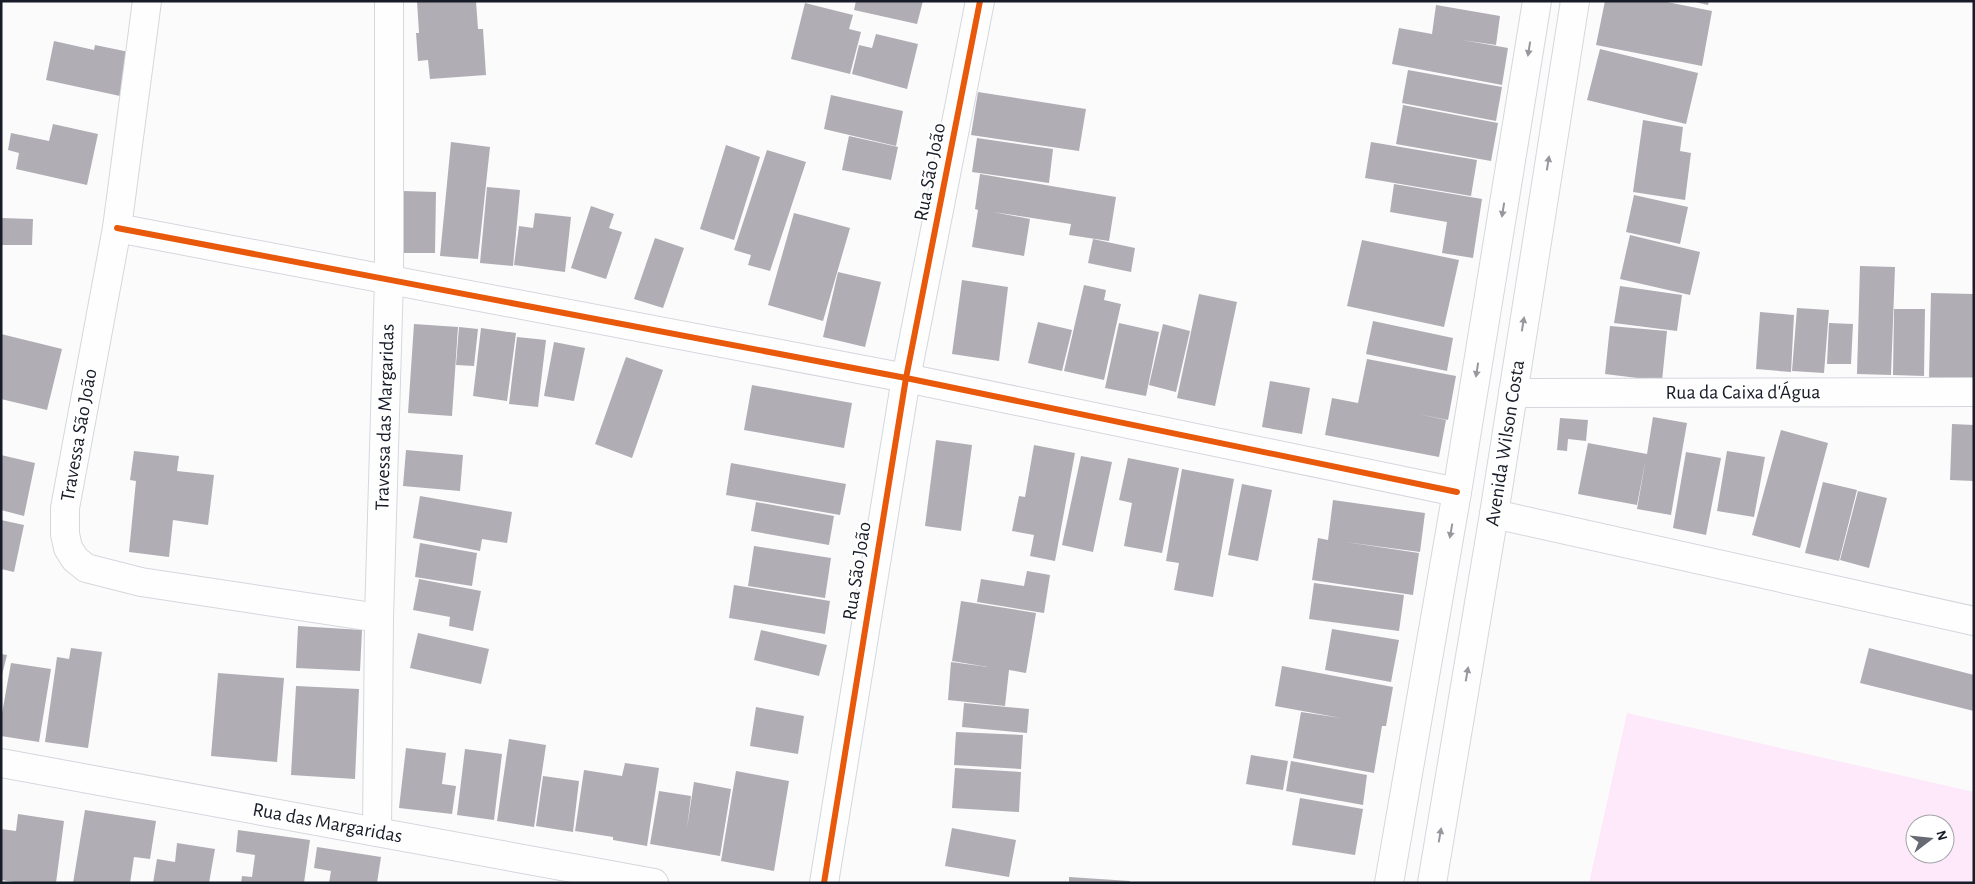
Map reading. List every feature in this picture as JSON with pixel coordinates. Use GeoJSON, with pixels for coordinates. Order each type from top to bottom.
{"type":"FeatureCollection","features":[{"type":"Feature","properties":{"kind":"street","name":"Travessa São João"},"geometry":{"type":"LineString","coordinates":[[147,1],[117,228],[65,508],[64,534],[68,548],[86,568],[141,582],[379,618]]}},
{"type":"Feature","properties":{"kind":"street","name":"Travessa das Margaridas"},"geometry":{"type":"LineString","coordinates":[[377,832],[379,618],[389,279],[389,1]]}},
{"type":"Feature","properties":{"kind":"street","name":"Rua São João"},"geometry":{"type":"LineString","coordinates":[[824,883],[906,378],[980,1]]}},
{"type":"Feature","properties":{"kind":"street"},"geometry":{"type":"LineString","coordinates":[[1390,883],[1457,492],[1537,1]]}},
{"type":"Feature","properties":{"kind":"street","name":"Avenida Wilson Costa"},"geometry":{"type":"LineString","coordinates":[[1432,883],[1494,514],[1574,1]]}},
{"type":"Feature","properties":{"kind":"street"},"geometry":{"type":"LineString","coordinates":[[117,228],[906,378],[1457,492]]}},
{"type":"Feature","properties":{"kind":"street","name":"Rua da Caixa d'Água"},"geometry":{"type":"LineString","coordinates":[[1513,392],[1974,392]]}},
{"type":"Feature","properties":{"kind":"street"},"geometry":{"type":"LineString","coordinates":[[1494,514],[1974,621]]}},
{"type":"Feature","properties":{"kind":"street","name":"Rua das Margaridas"},"geometry":{"type":"LineString","coordinates":[[1,763],[654,883]]}},
{"type":"Feature","properties":{"kind":"shaded area"},"geometry":{"type":"Polygon","coordinates":[[[1627,713],[1974,792],[1974,883],[1589,883],[1627,713]]]}},
{"type":"Feature","properties":{"kind":"building"},"geometry":{"type":"Polygon","coordinates":[[[417,1],[476,1],[478,29],[483,29],[486,75],[430,79],[428,60],[418,61],[416,33],[419,33],[417,1]]]}},
{"type":"Feature","properties":{"kind":"building"},"geometry":{"type":"Polygon","coordinates":[[[856,1],[923,1],[917,24],[854,10],[856,1]]]}},
{"type":"Feature","properties":{"kind":"building"},"geometry":{"type":"Polygon","coordinates":[[[1605,1],[1662,1],[1712,11],[1702,66],[1596,45],[1605,1]]]}},
{"type":"Feature","properties":{"kind":"building"},"geometry":{"type":"Polygon","coordinates":[[[1691,1],[1709,1],[1708,5],[1691,1]]]}},
{"type":"Feature","properties":{"kind":"building"},"geometry":{"type":"Polygon","coordinates":[[[805,3],[853,15],[849,29],[861,32],[850,74],[791,59],[805,3]]]}},
{"type":"Feature","properties":{"kind":"building"},"geometry":{"type":"Polygon","coordinates":[[[1436,5],[1500,16],[1496,45],[1462,40],[1508,48],[1502,85],[1392,64],[1399,28],[1432,34],[1436,5]]]}},
{"type":"Feature","properties":{"kind":"building"},"geometry":{"type":"Polygon","coordinates":[[[876,34],[918,44],[907,89],[852,74],[859,45],[872,48],[876,34]]]}},
{"type":"Feature","properties":{"kind":"building"},"geometry":{"type":"Polygon","coordinates":[[[54,41],[94,50],[95,45],[129,52],[120,96],[46,80],[54,41]]]}},
{"type":"Feature","properties":{"kind":"building"},"geometry":{"type":"Polygon","coordinates":[[[1600,49],[1698,73],[1686,124],[1587,100],[1600,49]]]}},
{"type":"Feature","properties":{"kind":"building"},"geometry":{"type":"Polygon","coordinates":[[[1408,70],[1502,87],[1496,121],[1402,103],[1408,70]]]}},
{"type":"Feature","properties":{"kind":"building"},"geometry":{"type":"Polygon","coordinates":[[[978,92],[1086,109],[1079,151],[971,135],[978,92]]]}},
{"type":"Feature","properties":{"kind":"building"},"geometry":{"type":"Polygon","coordinates":[[[831,95],[903,111],[896,146],[824,129],[831,95]]]}},
{"type":"Feature","properties":{"kind":"building"},"geometry":{"type":"Polygon","coordinates":[[[1403,105],[1498,123],[1491,161],[1396,144],[1403,105]]]}},
{"type":"Feature","properties":{"kind":"building"},"geometry":{"type":"Polygon","coordinates":[[[1643,120],[1683,127],[1680,151],[1691,153],[1685,200],[1633,192],[1643,120]]]}},
{"type":"Feature","properties":{"kind":"building"},"geometry":{"type":"Polygon","coordinates":[[[53,124],[98,134],[87,185],[16,169],[19,153],[8,150],[11,133],[49,141],[53,124]]]}},
{"type":"Feature","properties":{"kind":"building"},"geometry":{"type":"Polygon","coordinates":[[[849,136],[898,147],[891,180],[842,170],[849,136]]]}},
{"type":"Feature","properties":{"kind":"building"},"geometry":{"type":"Polygon","coordinates":[[[977,138],[1053,149],[1049,183],[972,172],[977,138]]]}},
{"type":"Feature","properties":{"kind":"building"},"geometry":{"type":"Polygon","coordinates":[[[451,142],[490,147],[478,259],[440,256],[451,142]]]}},
{"type":"Feature","properties":{"kind":"building"},"geometry":{"type":"Polygon","coordinates":[[[1371,142],[1477,160],[1471,196],[1365,178],[1371,142]]]}},
{"type":"Feature","properties":{"kind":"building"},"geometry":{"type":"Polygon","coordinates":[[[726,145],[760,157],[734,240],[700,229],[726,145]]]}},
{"type":"Feature","properties":{"kind":"building"},"geometry":{"type":"Polygon","coordinates":[[[767,150],[806,162],[770,271],[748,265],[751,255],[734,250],[767,150]]]}},
{"type":"Feature","properties":{"kind":"building"},"geometry":{"type":"Polygon","coordinates":[[[980,174],[1116,197],[1109,241],[1069,235],[1071,224],[993,212],[1030,219],[1024,256],[972,247],[978,210],[975,209],[980,174]]]}},
{"type":"Feature","properties":{"kind":"building"},"geometry":{"type":"Polygon","coordinates":[[[1394,184],[1482,199],[1473,258],[1442,253],[1447,222],[1390,212],[1394,184]]]}},
{"type":"Feature","properties":{"kind":"building"},"geometry":{"type":"Polygon","coordinates":[[[487,187],[520,190],[513,266],[480,263],[487,187]]]}},
{"type":"Feature","properties":{"kind":"building"},"geometry":{"type":"Polygon","coordinates":[[[403,191],[436,192],[435,253],[401,253],[403,191]]]}},
{"type":"Feature","properties":{"kind":"building"},"geometry":{"type":"Polygon","coordinates":[[[1634,195],[1688,207],[1680,244],[1626,232],[1634,195]]]}},
{"type":"Feature","properties":{"kind":"building"},"geometry":{"type":"Polygon","coordinates":[[[591,206],[614,214],[609,228],[622,232],[606,279],[571,268],[591,206]]]}},
{"type":"Feature","properties":{"kind":"building"},"geometry":{"type":"Polygon","coordinates":[[[535,213],[571,217],[565,272],[514,265],[519,226],[533,228],[535,213]]]}},
{"type":"Feature","properties":{"kind":"building"},"geometry":{"type":"Polygon","coordinates":[[[794,213],[850,228],[823,321],[768,305],[794,213]]]}},
{"type":"Feature","properties":{"kind":"building"},"geometry":{"type":"Polygon","coordinates":[[[1,218],[33,219],[32,245],[1,245],[1,218]]]}},
{"type":"Feature","properties":{"kind":"building"},"geometry":{"type":"Polygon","coordinates":[[[1630,235],[1700,252],[1690,295],[1620,279],[1630,235]]]}},
{"type":"Feature","properties":{"kind":"building"},"geometry":{"type":"Polygon","coordinates":[[[655,238],[684,248],[663,308],[634,299],[655,238]]]}},
{"type":"Feature","properties":{"kind":"building"},"geometry":{"type":"Polygon","coordinates":[[[1093,239],[1135,248],[1131,272],[1088,263],[1093,239]]]}},
{"type":"Feature","properties":{"kind":"building"},"geometry":{"type":"Polygon","coordinates":[[[1362,240],[1459,260],[1444,327],[1347,306],[1362,240]]]}},
{"type":"Feature","properties":{"kind":"building"},"geometry":{"type":"Polygon","coordinates":[[[1860,266],[1895,267],[1891,375],[1857,374],[1860,266]]]}},
{"type":"Feature","properties":{"kind":"building"},"geometry":{"type":"Polygon","coordinates":[[[838,272],[881,282],[865,347],[823,337],[838,272]]]}},
{"type":"Feature","properties":{"kind":"building"},"geometry":{"type":"Polygon","coordinates":[[[962,280],[1008,287],[999,361],[952,354],[962,280]]]}},
{"type":"Feature","properties":{"kind":"building"},"geometry":{"type":"Polygon","coordinates":[[[1084,285],[1106,290],[1104,300],[1121,304],[1104,380],[1064,371],[1084,285]]]}},
{"type":"Feature","properties":{"kind":"building"},"geometry":{"type":"Polygon","coordinates":[[[1620,286],[1682,295],[1677,331],[1614,323],[1620,286]]]}},
{"type":"Feature","properties":{"kind":"building"},"geometry":{"type":"Polygon","coordinates":[[[1931,293],[1974,294],[1974,381],[1929,379],[1931,293]]]}},
{"type":"Feature","properties":{"kind":"building"},"geometry":{"type":"Polygon","coordinates":[[[1199,294],[1237,302],[1215,406],[1177,398],[1199,294]]]}},
{"type":"Feature","properties":{"kind":"building"},"geometry":{"type":"Polygon","coordinates":[[[1797,308],[1829,310],[1824,373],[1792,371],[1797,308]]]}},
{"type":"Feature","properties":{"kind":"building"},"geometry":{"type":"Polygon","coordinates":[[[1894,309],[1925,309],[1924,376],[1893,375],[1894,309]]]}},
{"type":"Feature","properties":{"kind":"building"},"geometry":{"type":"Polygon","coordinates":[[[1760,312],[1794,315],[1791,372],[1756,369],[1760,312]]]}},
{"type":"Feature","properties":{"kind":"building"},"geometry":{"type":"Polygon","coordinates":[[[1373,321],[1453,338],[1447,371],[1366,354],[1373,321]]]}},
{"type":"Feature","properties":{"kind":"building"},"geometry":{"type":"Polygon","coordinates":[[[1038,322],[1072,330],[1062,371],[1028,363],[1038,322]]]}},
{"type":"Feature","properties":{"kind":"building"},"geometry":{"type":"Polygon","coordinates":[[[1119,323],[1159,332],[1146,396],[1105,388],[1119,323]]]}},
{"type":"Feature","properties":{"kind":"building"},"geometry":{"type":"Polygon","coordinates":[[[1829,323],[1853,324],[1851,364],[1827,364],[1829,323]]]}},
{"type":"Feature","properties":{"kind":"building"},"geometry":{"type":"Polygon","coordinates":[[[414,324],[458,327],[452,416],[408,413],[414,324]]]}},
{"type":"Feature","properties":{"kind":"building"},"geometry":{"type":"Polygon","coordinates":[[[1163,324],[1190,331],[1176,392],[1149,385],[1163,324]]]}},
{"type":"Feature","properties":{"kind":"building"},"geometry":{"type":"Polygon","coordinates":[[[1610,326],[1667,331],[1662,381],[1605,374],[1610,326]]]}},
{"type":"Feature","properties":{"kind":"building"},"geometry":{"type":"Polygon","coordinates":[[[459,327],[478,329],[474,366],[456,365],[459,327]]]}},
{"type":"Feature","properties":{"kind":"building"},"geometry":{"type":"Polygon","coordinates":[[[481,328],[516,333],[507,401],[473,396],[481,328]]]}},
{"type":"Feature","properties":{"kind":"building"},"geometry":{"type":"Polygon","coordinates":[[[1,334],[62,349],[47,410],[1,399],[1,334]]]}},
{"type":"Feature","properties":{"kind":"building"},"geometry":{"type":"Polygon","coordinates":[[[517,337],[546,340],[538,407],[509,404],[517,337]]]}},
{"type":"Feature","properties":{"kind":"building"},"geometry":{"type":"Polygon","coordinates":[[[554,342],[585,348],[574,401],[544,396],[554,342]]]}},
{"type":"Feature","properties":{"kind":"building"},"geometry":{"type":"Polygon","coordinates":[[[626,357],[663,370],[632,458],[595,444],[626,357]]]}},
{"type":"Feature","properties":{"kind":"building"},"geometry":{"type":"Polygon","coordinates":[[[1367,359],[1456,376],[1448,420],[1418,414],[1446,420],[1439,457],[1325,435],[1332,398],[1358,403],[1367,359]]]}},
{"type":"Feature","properties":{"kind":"building"},"geometry":{"type":"Polygon","coordinates":[[[1270,381],[1310,388],[1302,434],[1262,427],[1270,381]]]}},
{"type":"Feature","properties":{"kind":"building"},"geometry":{"type":"Polygon","coordinates":[[[752,385],[852,403],[844,448],[744,430],[752,385]]]}},
{"type":"Feature","properties":{"kind":"building"},"geometry":{"type":"Polygon","coordinates":[[[1653,417],[1687,423],[1671,515],[1637,509],[1646,458],[1637,505],[1578,494],[1588,443],[1647,454],[1653,417]]]}},
{"type":"Feature","properties":{"kind":"building"},"geometry":{"type":"Polygon","coordinates":[[[1560,418],[1588,420],[1586,441],[1568,439],[1567,451],[1557,450],[1560,418]]]}},
{"type":"Feature","properties":{"kind":"building"},"geometry":{"type":"Polygon","coordinates":[[[1952,424],[1974,425],[1974,481],[1950,480],[1952,424]]]}},
{"type":"Feature","properties":{"kind":"building"},"geometry":{"type":"Polygon","coordinates":[[[1781,430],[1828,443],[1800,548],[1752,535],[1781,430]]]}},
{"type":"Feature","properties":{"kind":"building"},"geometry":{"type":"Polygon","coordinates":[[[936,440],[972,445],[961,531],[925,526],[936,440]]]}},
{"type":"Feature","properties":{"kind":"building"},"geometry":{"type":"Polygon","coordinates":[[[1034,445],[1075,453],[1055,561],[1030,556],[1034,535],[1012,531],[1019,496],[1025,497],[1034,445]]]}},
{"type":"Feature","properties":{"kind":"building"},"geometry":{"type":"Polygon","coordinates":[[[406,450],[463,455],[460,491],[403,486],[406,450]]]}},
{"type":"Feature","properties":{"kind":"building"},"geometry":{"type":"Polygon","coordinates":[[[134,451],[179,456],[177,471],[214,475],[208,525],[173,520],[169,557],[129,552],[136,481],[130,480],[134,451]]]}},
{"type":"Feature","properties":{"kind":"building"},"geometry":{"type":"Polygon","coordinates":[[[1727,451],[1765,457],[1754,517],[1717,511],[1727,451]]]}},
{"type":"Feature","properties":{"kind":"building"},"geometry":{"type":"Polygon","coordinates":[[[1686,452],[1721,458],[1706,535],[1673,528],[1686,452]]]}},
{"type":"Feature","properties":{"kind":"building"},"geometry":{"type":"Polygon","coordinates":[[[1,455],[35,463],[24,516],[1,510],[1,455]]]}},
{"type":"Feature","properties":{"kind":"building"},"geometry":{"type":"Polygon","coordinates":[[[1081,456],[1112,462],[1093,552],[1062,545],[1081,456]]]}},
{"type":"Feature","properties":{"kind":"building"},"geometry":{"type":"Polygon","coordinates":[[[1128,458],[1179,468],[1162,553],[1124,546],[1132,503],[1119,500],[1128,458]]]}},
{"type":"Feature","properties":{"kind":"building"},"geometry":{"type":"Polygon","coordinates":[[[731,463],[846,484],[840,515],[726,495],[731,463]]]}},
{"type":"Feature","properties":{"kind":"building"},"geometry":{"type":"Polygon","coordinates":[[[1182,469],[1234,479],[1213,597],[1174,590],[1179,563],[1166,561],[1182,469]]]}},
{"type":"Feature","properties":{"kind":"building"},"geometry":{"type":"Polygon","coordinates":[[[1823,482],[1857,490],[1839,561],[1805,553],[1823,482]]]}},
{"type":"Feature","properties":{"kind":"building"},"geometry":{"type":"Polygon","coordinates":[[[1242,484],[1272,490],[1258,561],[1228,555],[1242,484]]]}},
{"type":"Feature","properties":{"kind":"building"},"geometry":{"type":"Polygon","coordinates":[[[1858,491],[1887,498],[1869,568],[1840,560],[1858,491]]]}},
{"type":"Feature","properties":{"kind":"building"},"geometry":{"type":"Polygon","coordinates":[[[420,496],[512,512],[507,543],[482,539],[480,551],[413,538],[420,496]]]}},
{"type":"Feature","properties":{"kind":"building"},"geometry":{"type":"Polygon","coordinates":[[[1333,500],[1425,513],[1420,552],[1345,542],[1419,553],[1413,595],[1312,580],[1318,538],[1328,540],[1333,500]]]}},
{"type":"Feature","properties":{"kind":"building"},"geometry":{"type":"Polygon","coordinates":[[[756,502],[834,516],[829,545],[751,531],[756,502]]]}},
{"type":"Feature","properties":{"kind":"building"},"geometry":{"type":"Polygon","coordinates":[[[1,520],[24,525],[14,572],[1,569],[1,520]]]}},
{"type":"Feature","properties":{"kind":"building"},"geometry":{"type":"Polygon","coordinates":[[[420,543],[477,553],[472,586],[415,577],[420,543]]]}},
{"type":"Feature","properties":{"kind":"building"},"geometry":{"type":"Polygon","coordinates":[[[754,546],[831,558],[825,598],[748,586],[754,546]]]}},
{"type":"Feature","properties":{"kind":"building"},"geometry":{"type":"Polygon","coordinates":[[[1027,571],[1050,575],[1044,613],[977,602],[981,579],[1024,586],[1027,571]]]}},
{"type":"Feature","properties":{"kind":"building"},"geometry":{"type":"Polygon","coordinates":[[[419,579],[481,591],[473,631],[449,626],[450,617],[413,610],[419,579]]]}},
{"type":"Feature","properties":{"kind":"building"},"geometry":{"type":"Polygon","coordinates":[[[1314,583],[1404,595],[1399,631],[1309,619],[1314,583]]]}},
{"type":"Feature","properties":{"kind":"building"},"geometry":{"type":"Polygon","coordinates":[[[734,585],[830,601],[825,634],[729,618],[734,585]]]}},
{"type":"Feature","properties":{"kind":"building"},"geometry":{"type":"Polygon","coordinates":[[[961,601],[1036,613],[1026,673],[1009,670],[1005,706],[948,700],[951,662],[988,667],[952,661],[961,601]]]}},
{"type":"Feature","properties":{"kind":"building"},"geometry":{"type":"Polygon","coordinates":[[[298,626],[362,630],[360,671],[296,668],[298,626]]]}},
{"type":"Feature","properties":{"kind":"building"},"geometry":{"type":"Polygon","coordinates":[[[1332,629],[1399,640],[1391,682],[1325,670],[1332,629]]]}},
{"type":"Feature","properties":{"kind":"building"},"geometry":{"type":"Polygon","coordinates":[[[761,630],[827,645],[819,676],[754,660],[761,630]]]}},
{"type":"Feature","properties":{"kind":"building"},"geometry":{"type":"Polygon","coordinates":[[[418,633],[489,649],[481,684],[410,668],[418,633]]]}},
{"type":"Feature","properties":{"kind":"building"},"geometry":{"type":"Polygon","coordinates":[[[71,648],[102,652],[88,748],[45,742],[57,657],[69,659],[71,648]]]}},
{"type":"Feature","properties":{"kind":"building"},"geometry":{"type":"Polygon","coordinates":[[[1869,648],[1974,675],[1974,711],[1860,683],[1869,648]]]}},
{"type":"Feature","properties":{"kind":"building"},"geometry":{"type":"Polygon","coordinates":[[[1,654],[7,655],[2,675],[1,675],[1,654]]]}},
{"type":"Feature","properties":{"kind":"building"},"geometry":{"type":"Polygon","coordinates":[[[11,663],[51,669],[39,742],[1,736],[1,719],[11,663]]]}},
{"type":"Feature","properties":{"kind":"building"},"geometry":{"type":"Polygon","coordinates":[[[1282,666],[1393,687],[1386,726],[1382,726],[1374,773],[1293,758],[1301,712],[1341,718],[1275,706],[1282,666]]]}},
{"type":"Feature","properties":{"kind":"building"},"geometry":{"type":"Polygon","coordinates":[[[218,673],[284,678],[277,762],[211,756],[218,673]]]}},
{"type":"Feature","properties":{"kind":"building"},"geometry":{"type":"Polygon","coordinates":[[[296,686],[359,689],[355,779],[291,775],[296,686]]]}},
{"type":"Feature","properties":{"kind":"building"},"geometry":{"type":"Polygon","coordinates":[[[964,703],[1029,709],[1027,733],[962,727],[964,703]]]}},
{"type":"Feature","properties":{"kind":"building"},"geometry":{"type":"Polygon","coordinates":[[[756,707],[804,716],[798,754],[750,746],[756,707]]]}},
{"type":"Feature","properties":{"kind":"building"},"geometry":{"type":"Polygon","coordinates":[[[956,732],[1023,735],[1021,769],[954,765],[956,732]]]}},
{"type":"Feature","properties":{"kind":"building"},"geometry":{"type":"Polygon","coordinates":[[[509,739],[546,745],[534,827],[497,821],[509,739]]]}},
{"type":"Feature","properties":{"kind":"building"},"geometry":{"type":"Polygon","coordinates":[[[406,748],[446,753],[442,784],[456,786],[452,814],[399,808],[406,748]]]}},
{"type":"Feature","properties":{"kind":"building"},"geometry":{"type":"Polygon","coordinates":[[[465,749],[502,754],[494,820],[457,815],[465,749]]]}},
{"type":"Feature","properties":{"kind":"building"},"geometry":{"type":"Polygon","coordinates":[[[1251,755],[1288,761],[1283,790],[1246,784],[1251,755]]]}},
{"type":"Feature","properties":{"kind":"building"},"geometry":{"type":"Polygon","coordinates":[[[1291,761],[1367,775],[1363,805],[1286,791],[1291,761]]]}},
{"type":"Feature","properties":{"kind":"building"},"geometry":{"type":"Polygon","coordinates":[[[625,763],[659,768],[647,846],[613,840],[613,837],[575,831],[584,770],[622,776],[625,763]]]}},
{"type":"Feature","properties":{"kind":"building"},"geometry":{"type":"Polygon","coordinates":[[[955,768],[1021,772],[1019,812],[952,808],[955,768]]]}},
{"type":"Feature","properties":{"kind":"building"},"geometry":{"type":"Polygon","coordinates":[[[736,771],[789,781],[774,871],[721,861],[736,771]]]}},
{"type":"Feature","properties":{"kind":"building"},"geometry":{"type":"Polygon","coordinates":[[[543,776],[579,781],[573,832],[536,826],[543,776]]]}},
{"type":"Feature","properties":{"kind":"building"},"geometry":{"type":"Polygon","coordinates":[[[694,782],[731,789],[720,856],[650,844],[659,791],[691,796],[687,828],[694,782]]]}},
{"type":"Feature","properties":{"kind":"building"},"geometry":{"type":"Polygon","coordinates":[[[1300,798],[1363,809],[1355,855],[1292,845],[1300,798]]]}},
{"type":"Feature","properties":{"kind":"building"},"geometry":{"type":"Polygon","coordinates":[[[85,810],[156,821],[150,859],[134,857],[130,883],[73,883],[85,810]]]}},
{"type":"Feature","properties":{"kind":"building"},"geometry":{"type":"Polygon","coordinates":[[[18,814],[64,821],[56,883],[21,883],[1,880],[1,829],[16,831],[18,814]]]}},
{"type":"Feature","properties":{"kind":"building"},"geometry":{"type":"Polygon","coordinates":[[[952,828],[1016,840],[1009,877],[945,866],[952,828]]]}},
{"type":"Feature","properties":{"kind":"building"},"geometry":{"type":"Polygon","coordinates":[[[238,830],[310,840],[304,883],[241,883],[242,876],[252,877],[255,855],[236,852],[238,830]]]}},
{"type":"Feature","properties":{"kind":"building"},"geometry":{"type":"Polygon","coordinates":[[[177,843],[215,849],[209,883],[153,883],[157,859],[175,862],[177,843]]]}},
{"type":"Feature","properties":{"kind":"building"},"geometry":{"type":"Polygon","coordinates":[[[317,847],[381,857],[377,883],[329,883],[331,871],[314,868],[317,847]]]}},
{"type":"Feature","properties":{"kind":"building"},"geometry":{"type":"Polygon","coordinates":[[[1069,877],[1130,881],[1130,883],[1069,883],[1069,877]]]}},
{"type":"Feature","properties":{"kind":"cycle path"},"geometry":{"type":"LineString","coordinates":[[824,883],[906,378],[980,1]]}},
{"type":"Feature","properties":{"kind":"cycle path"},"geometry":{"type":"LineString","coordinates":[[117,228],[906,378],[1457,492]]}}]}
